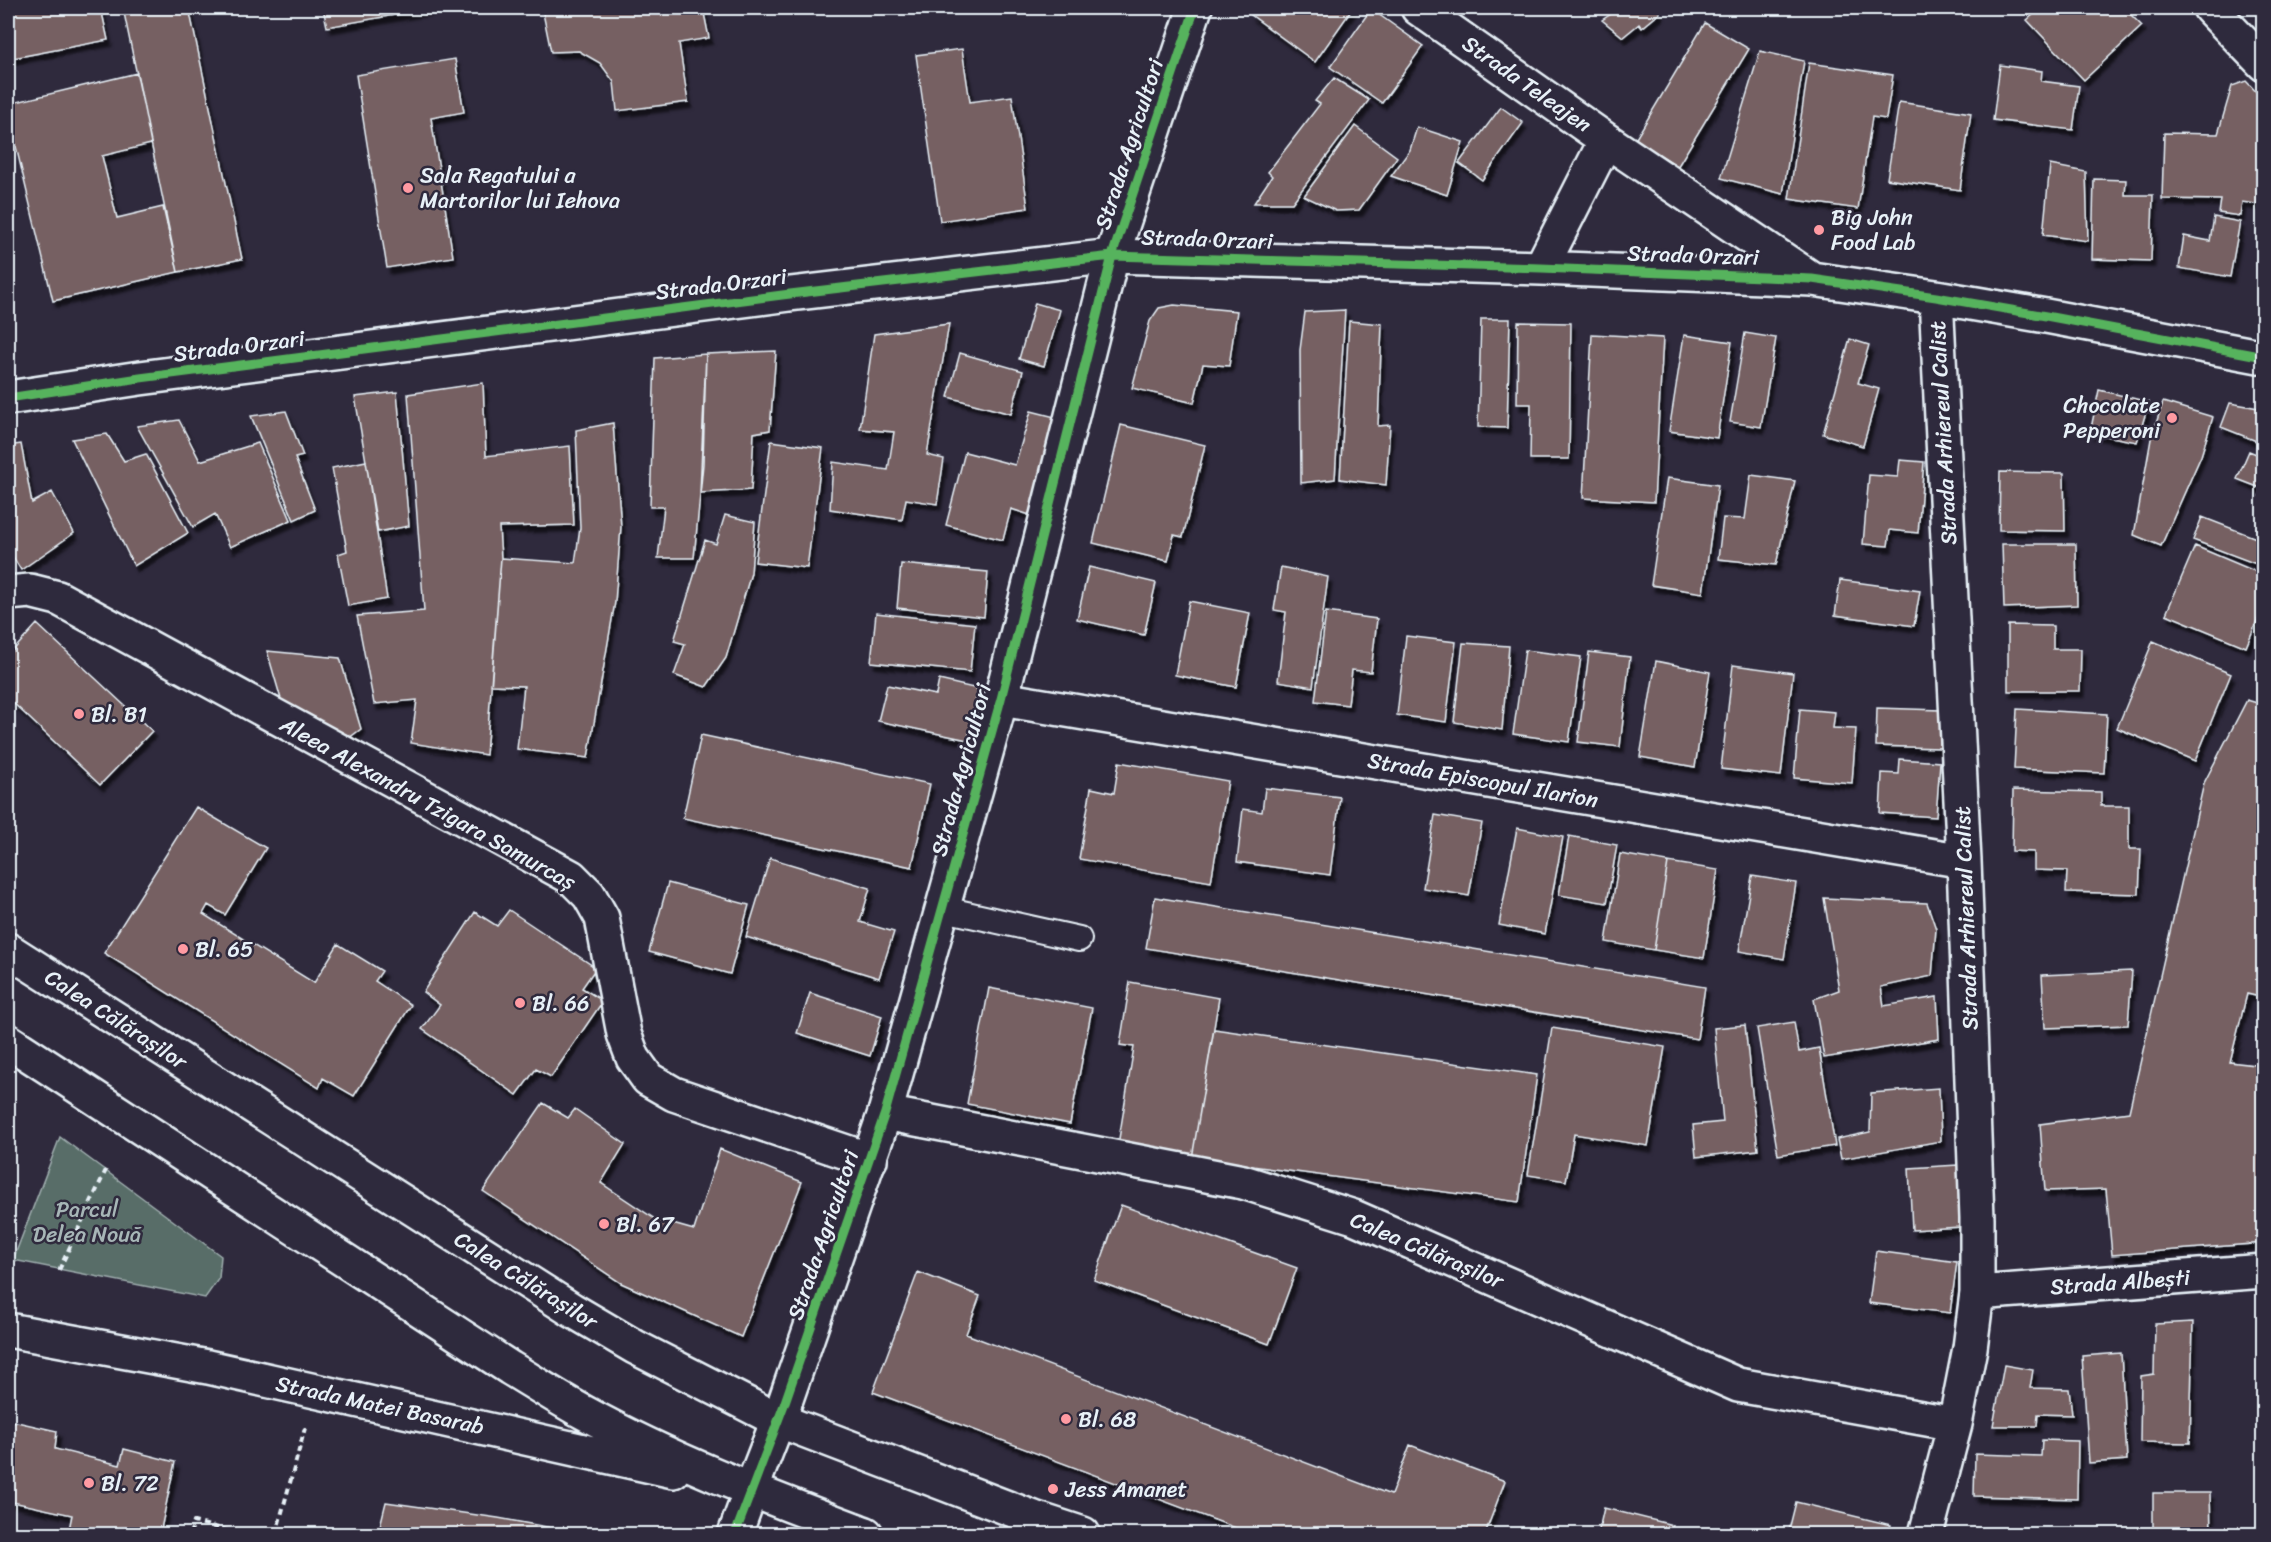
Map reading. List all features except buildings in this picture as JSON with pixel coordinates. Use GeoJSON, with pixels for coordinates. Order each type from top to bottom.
{"type":"FeatureCollection","features":[{"type":"Feature","properties":{"kind":"street","name":"Strada Agricultori"},"geometry":{"type":"LineString","coordinates":[[735,1534],[778,1420],[885,1113],[1001,699],[1112,256],[1195,8]]}},
{"type":"Feature","properties":{"kind":"street","name":"Strada Teleajen"},"geometry":{"type":"LineString","coordinates":[[1418,8],[1606,140],[1812,279]]}},
{"type":"Feature","properties":{"kind":"street"},"geometry":{"type":"LineString","coordinates":[[2210,8],[2264,64]]}},
{"type":"Feature","properties":{"kind":"street","name":"Strada Teleajen"},"geometry":{"type":"LineString","coordinates":[[1541,268],[1606,140]]}},
{"type":"Feature","properties":{"kind":"street","name":"Strada Orzari"},"geometry":{"type":"LineString","coordinates":[[8,398],[152,376],[790,294],[1112,256],[1541,268],[1812,279],[1936,297],[2264,357]]}},
{"type":"Feature","properties":{"kind":"street","name":"Strada Arhiereul Calist"},"geometry":{"type":"LineString","coordinates":[[1926,1534],[1955,1424],[1970,1348],[1977,1293],[1977,1218],[1964,861],[1936,297]]}},
{"type":"Feature","properties":{"kind":"street","name":"Aleea Alexandru Tzigara Samurcaș"},"geometry":{"type":"LineString","coordinates":[[8,593],[30,591],[58,598],[571,877],[589,895],[602,918],[624,1034],[633,1058],[648,1079],[674,1094],[870,1160]]}},
{"type":"Feature","properties":{"kind":"street","name":"Strada Episcopul Ilarion"},"geometry":{"type":"LineString","coordinates":[[1001,699],[1964,861]]}},
{"type":"Feature","properties":{"kind":"street","name":"Calea Călărașilor"},"geometry":{"type":"LineString","coordinates":[[8,950],[572,1310],[635,1347],[778,1420],[1012,1510],[1083,1534]]}},
{"type":"Feature","properties":{"kind":"street"},"geometry":{"type":"LineString","coordinates":[[8,1041],[510,1368],[585,1413],[669,1454],[751,1490],[866,1534]]}},
{"type":"Feature","properties":{"kind":"street","name":"Calea Călărașilor"},"geometry":{"type":"LineString","coordinates":[[885,1113],[1243,1182],[1354,1218],[1738,1385],[1955,1424]]}},
{"type":"Feature","properties":{"kind":"street","name":"Strada Albești"},"geometry":{"type":"LineString","coordinates":[[1977,1293],[2264,1271]]}},
{"type":"Feature","properties":{"kind":"street","name":"Strada Matei Basarab"},"geometry":{"type":"LineString","coordinates":[[8,1330],[207,1367],[315,1390],[751,1490]]}},
{"type":"Feature","properties":{"kind":"lane"},"geometry":{"type":"LineString","coordinates":[[944,909],[1079,939]]}},
{"type":"Feature","properties":{"kind":"path"},"geometry":{"type":"LineString","coordinates":[[8,749],[13,741]]}},
{"type":"Feature","properties":{"kind":"path"},"geometry":{"type":"LineString","coordinates":[[59,1270],[106,1170]]}},
{"type":"Feature","properties":{"kind":"path"},"geometry":{"type":"LineString","coordinates":[[276,1534],[315,1390]]}},
{"type":"Feature","properties":{"kind":"path"},"geometry":{"type":"LineString","coordinates":[[190,1534],[194,1522],[243,1534]]}},
{"type":"Feature","properties":{"kind":"green space","name":"Parcul Delea Nouă"},"geometry":{"type":"Polygon","coordinates":[[[60,1137],[221,1256],[219,1278],[205,1298],[13,1260],[60,1137]]]}},
{"type":"Feature","properties":{"kind":"cycle path"},"geometry":{"type":"LineString","coordinates":[[735,1534],[784,1405],[885,1113],[1001,699],[1112,256],[1195,8]]}},
{"type":"Feature","properties":{"kind":"cycle path"},"geometry":{"type":"LineString","coordinates":[[8,398],[140,378],[790,294],[1112,256],[1541,268],[1812,279],[1936,297],[2264,357]]}},
{"type":"Feature","properties":{"kind":"place","name":"Sala Regatului a Martorilor lui Iehova"},"geometry":{"type":"Point","coordinates":[408,188]}},
{"type":"Feature","properties":{"kind":"place","name":"Big John Food Lab"},"geometry":{"type":"Point","coordinates":[1819,230]}},
{"type":"Feature","properties":{"kind":"place","name":"Chocolate Pepperoni"},"geometry":{"type":"Point","coordinates":[2172,418]}},
{"type":"Feature","properties":{"kind":"place","name":"Bl. B1"},"geometry":{"type":"Point","coordinates":[79,714]}},
{"type":"Feature","properties":{"kind":"place","name":"Bl. 65"},"geometry":{"type":"Point","coordinates":[183,949]}},
{"type":"Feature","properties":{"kind":"place","name":"Bl. 66"},"geometry":{"type":"Point","coordinates":[520,1003]}},
{"type":"Feature","properties":{"kind":"place","name":"Bl. 67"},"geometry":{"type":"Point","coordinates":[604,1224]}},
{"type":"Feature","properties":{"kind":"place","name":"Bl. 68"},"geometry":{"type":"Point","coordinates":[1066,1419]}},
{"type":"Feature","properties":{"kind":"place","name":"Bl. 72"},"geometry":{"type":"Point","coordinates":[89,1483]}},
{"type":"Feature","properties":{"kind":"place","name":"Jess Amanet"},"geometry":{"type":"Point","coordinates":[1053,1489]}}]}
